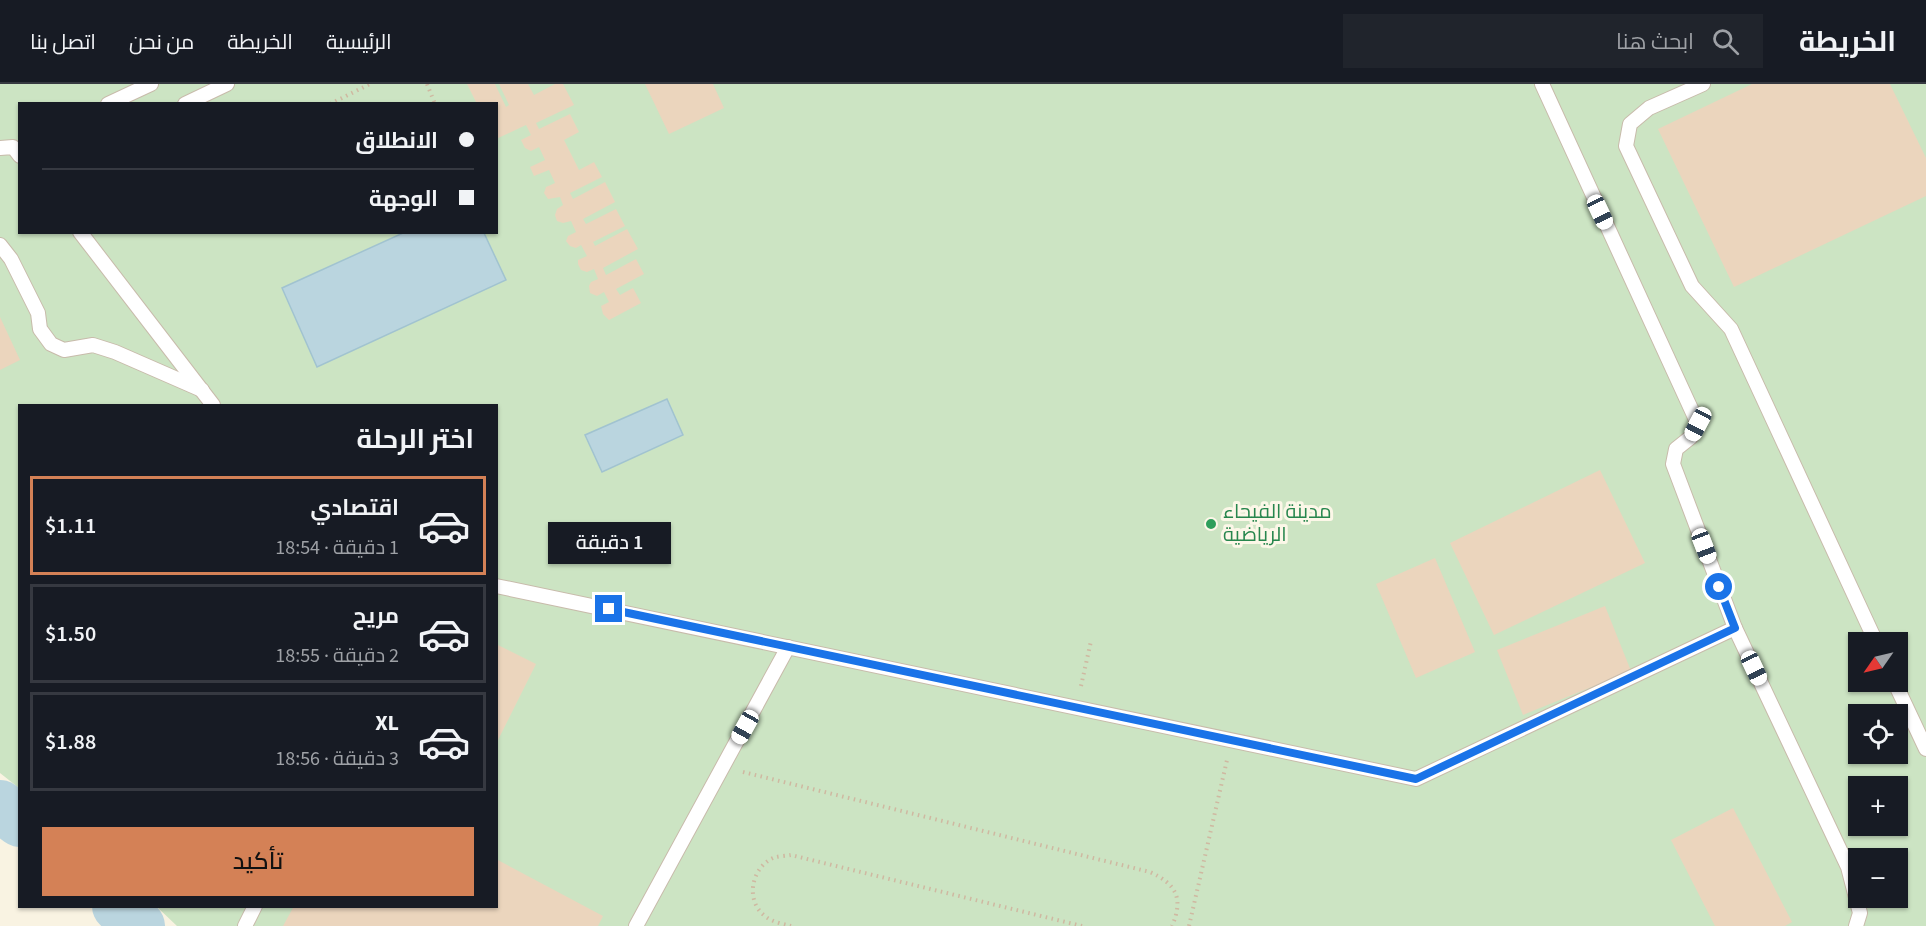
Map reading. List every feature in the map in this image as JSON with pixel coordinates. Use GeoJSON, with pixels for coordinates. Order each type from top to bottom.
{"type":"FeatureCollection","features":[{"type":"Feature","properties":{"kind":"lane"},"geometry":{"type":"LineString","coordinates":[[112,102],[151,84]]}},
{"type":"Feature","properties":{"kind":"lane"},"geometry":{"type":"LineString","coordinates":[[189,102],[227,84]]}},
{"type":"Feature","properties":{"kind":"lane"},"geometry":{"type":"LineString","coordinates":[[1542,84],[1698,424],[1691,437],[1676,449],[1673,464],[1735,628],[1848,867],[1860,913],[1856,926]]}},
{"type":"Feature","properties":{"kind":"lane"},"geometry":{"type":"LineString","coordinates":[[1703,84],[1649,108],[1630,124],[1626,146],[1692,286],[1731,328],[1871,632]]}},
{"type":"Feature","properties":{"kind":"lane"},"geometry":{"type":"LineString","coordinates":[[82,234],[212,404]]}},
{"type":"Feature","properties":{"kind":"lane"},"geometry":{"type":"LineString","coordinates":[[0,245],[11,259],[38,313],[40,329],[51,344],[64,350],[93,345],[115,352],[202,390]]}},
{"type":"Feature","properties":{"kind":"lane"},"geometry":{"type":"LineString","coordinates":[[498,586],[1416,779],[1735,628]]}},
{"type":"Feature","properties":{"kind":"lane"},"geometry":{"type":"LineString","coordinates":[[636,926],[788,647]]}},
{"type":"Feature","properties":{"kind":"lane"},"geometry":{"type":"LineString","coordinates":[[1899,692],[1926,749]]}},
{"type":"Feature","properties":{"kind":"lane"},"geometry":{"type":"LineString","coordinates":[[246,926],[254,908]]}},
{"type":"Feature","properties":{"kind":"path"},"geometry":{"type":"LineString","coordinates":[[334,102],[370,84]]}},
{"type":"Feature","properties":{"kind":"path"},"geometry":{"type":"LineString","coordinates":[[427,84],[434,102]]}},
{"type":"Feature","properties":{"kind":"path"},"geometry":{"type":"LineString","coordinates":[[1076,707],[1091,641]]}},
{"type":"Feature","properties":{"kind":"path"},"geometry":{"type":"LineString","coordinates":[[1189,926],[1231,740]]}},
{"type":"Feature","properties":{"kind":"path"},"geometry":{"type":"LineString","coordinates":[[723,767],[1149,872],[1166,879],[1176,894],[1178,912],[1172,926]]}},
{"type":"Feature","properties":{"kind":"path"},"geometry":{"type":"LineString","coordinates":[[791,926],[780,924],[764,916],[754,902],[752,884],[759,868],[774,857],[791,855],[1082,926]]}},
{"type":"Feature","properties":{"kind":"green space","name":"مدينة الفيحاء الرياضية"},"geometry":{"type":"Polygon","coordinates":[[[0,84],[1926,84],[1926,926],[177,926],[158,908],[498,908],[498,404],[18,404],[18,787],[0,773],[0,84]]]}},
{"type":"Feature","properties":{"kind":"water"},"geometry":{"type":"Polygon","coordinates":[[[401,234],[484,234],[506,280],[317,367],[282,288],[401,234]]]}},
{"type":"Feature","properties":{"kind":"water"},"geometry":{"type":"Polygon","coordinates":[[[667,399],[683,435],[602,472],[585,435],[667,399]]]}},
{"type":"Feature","properties":{"kind":"building"},"geometry":{"type":"Polygon","coordinates":[[[467,84],[495,84],[506,107],[509,105],[499,84],[528,84],[534,95],[555,84],[563,84],[574,105],[536,123],[539,129],[570,114],[579,132],[564,140],[579,170],[594,162],[602,177],[570,193],[573,199],[605,182],[615,202],[583,219],[586,224],[616,209],[625,226],[593,242],[595,246],[627,229],[638,249],[603,268],[606,275],[636,259],[644,274],[616,289],[620,295],[633,288],[641,303],[609,320],[603,314],[601,306],[609,302],[604,292],[597,296],[590,293],[591,282],[598,279],[594,269],[587,272],[581,270],[578,260],[587,256],[581,245],[576,248],[570,246],[566,241],[568,236],[576,232],[571,221],[563,223],[557,221],[555,215],[557,209],[563,205],[560,197],[548,199],[544,193],[546,187],[555,183],[549,170],[534,176],[530,167],[545,160],[539,147],[531,151],[525,148],[521,140],[531,135],[526,125],[498,138],[498,102],[476,102],[467,84]]]}},
{"type":"Feature","properties":{"kind":"building"},"geometry":{"type":"Polygon","coordinates":[[[645,84],[713,84],[724,108],[669,134],[645,84]]]}},
{"type":"Feature","properties":{"kind":"building"},"geometry":{"type":"Polygon","coordinates":[[[1752,84],[1890,84],[1926,158],[1926,196],[1734,287],[1658,129],[1752,84]]]}},
{"type":"Feature","properties":{"kind":"building"},"geometry":{"type":"Polygon","coordinates":[[[0,317],[20,360],[0,370],[0,317]]]}},
{"type":"Feature","properties":{"kind":"building"},"geometry":{"type":"Polygon","coordinates":[[[1600,470],[1645,563],[1494,635],[1450,543],[1600,470]]]}},
{"type":"Feature","properties":{"kind":"building"},"geometry":{"type":"Polygon","coordinates":[[[1435,558],[1475,652],[1416,678],[1376,584],[1435,558]]]}},
{"type":"Feature","properties":{"kind":"building"},"geometry":{"type":"Polygon","coordinates":[[[1605,606],[1631,671],[1523,715],[1497,650],[1605,606]]]}},
{"type":"Feature","properties":{"kind":"building"},"geometry":{"type":"Polygon","coordinates":[[[498,645],[536,664],[498,740],[498,645]]]}},
{"type":"Feature","properties":{"kind":"building"},"geometry":{"type":"Polygon","coordinates":[[[1733,808],[1792,922],[1785,926],[1715,926],[1671,840],[1733,808]]]}},
{"type":"Feature","properties":{"kind":"building"},"geometry":{"type":"Polygon","coordinates":[[[498,860],[603,916],[598,926],[283,926],[293,908],[498,908],[498,860]]]}},
{"type":"Feature","properties":{"kind":"waterway"},"geometry":{"type":"LineString","coordinates":[[0,806],[18,820]]}},
{"type":"Feature","properties":{"kind":"waterway"},"geometry":{"type":"LineString","coordinates":[[120,908],[139,926]]}},
{"type":"Feature","properties":{"kind":"place","name":"مدينة الفيحاء الرياضية"},"geometry":{"type":"Point","coordinates":[1211,524]}},
{"type":"Feature","properties":{"kind":"route"},"geometry":{"type":"LineString","coordinates":[[609,609],[1416,779],[1735,628],[1719,587]]}}]}
